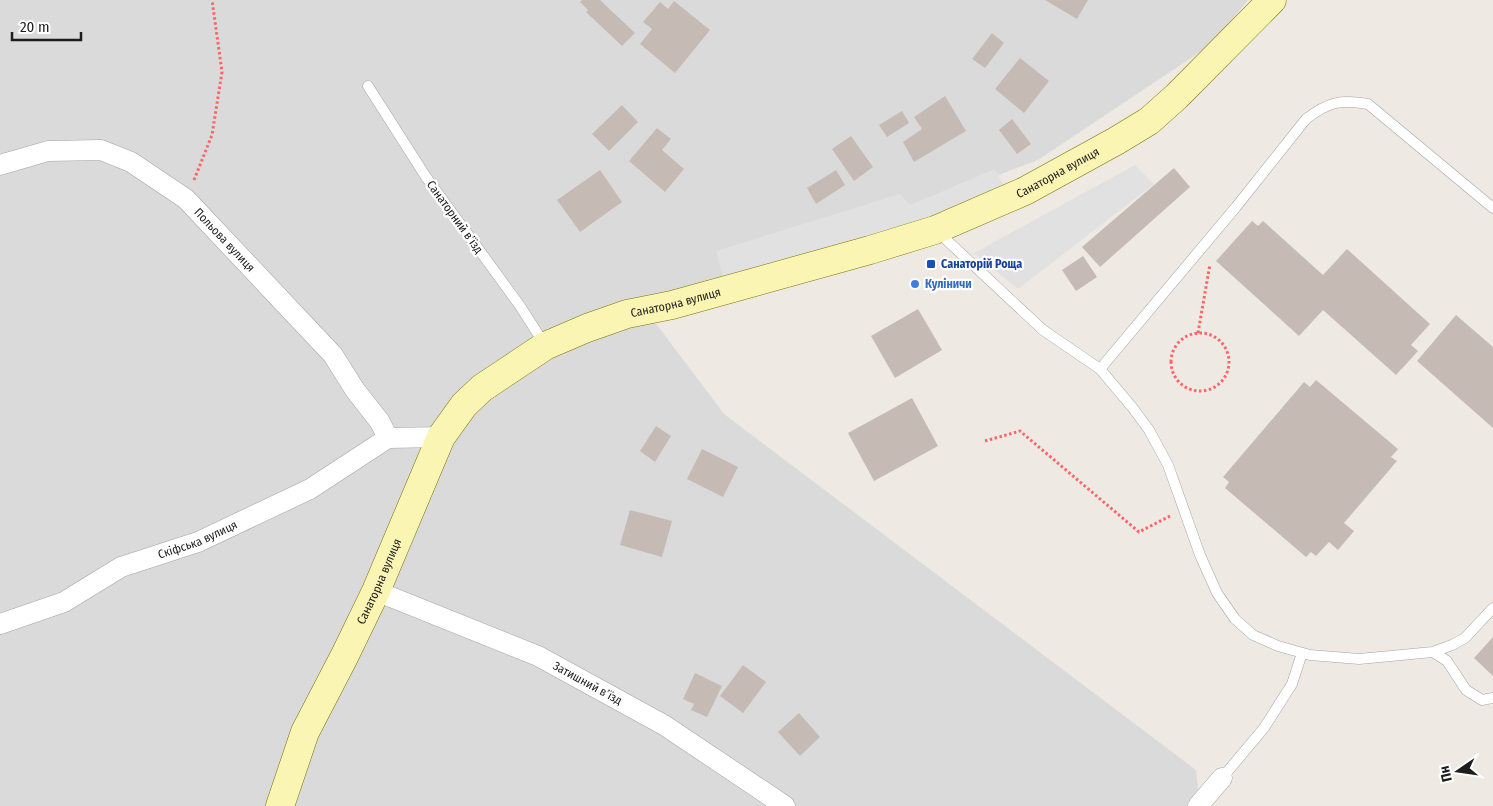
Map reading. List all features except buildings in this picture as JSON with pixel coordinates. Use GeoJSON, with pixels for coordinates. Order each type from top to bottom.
{"type":"FeatureCollection","features":[{"type":"Feature","properties":{"kind":"street","name":"Санаторна вулиця"},"geometry":{"type":"LineString","coordinates":[[280,806],[305,732],[376,591],[441,437],[464,405],[482,388],[545,346],[587,328],[627,314],[672,305],[781,276],[935,230],[1025,190],[1149,121],[1184,90],[1272,0]]}},
{"type":"Feature","properties":{"kind":"street","name":"Польова вулиця"},"geometry":{"type":"LineString","coordinates":[[0,165],[48,151],[101,150],[131,162],[186,199],[332,355],[355,390],[380,422],[388,438]]}},
{"type":"Feature","properties":{"kind":"street"},"geometry":{"type":"LineString","coordinates":[[388,438],[441,437]]}},
{"type":"Feature","properties":{"kind":"street","name":"Скіфська вулиця"},"geometry":{"type":"LineString","coordinates":[[0,624],[64,602],[121,567],[198,542],[310,489],[388,438]]}},
{"type":"Feature","properties":{"kind":"street","name":"Затишний в’їзд"},"geometry":{"type":"LineString","coordinates":[[376,591],[538,656],[664,725],[785,806]]}},
{"type":"Feature","properties":{"kind":"street"},"geometry":{"type":"LineString","coordinates":[[1198,806],[1222,778]]}},
{"type":"Feature","properties":{"kind":"lane","name":"Санаторний в’їзд"},"geometry":{"type":"LineString","coordinates":[[368,86],[426,177],[520,306],[545,346]]}},
{"type":"Feature","properties":{"kind":"lane"},"geometry":{"type":"LineString","coordinates":[[1100,369],[1215,232],[1306,119],[1319,110],[1335,103],[1349,100],[1368,104],[1493,208]]}},
{"type":"Feature","properties":{"kind":"lane"},"geometry":{"type":"LineString","coordinates":[[935,230],[1043,330],[1100,369],[1132,407],[1149,430],[1168,465],[1200,555],[1217,593],[1235,619],[1253,635],[1278,646],[1302,653],[1359,659],[1433,652],[1465,638],[1493,608]]}},
{"type":"Feature","properties":{"kind":"lane"},"geometry":{"type":"LineString","coordinates":[[1433,652],[1447,661],[1466,690],[1482,700],[1493,698]]}},
{"type":"Feature","properties":{"kind":"lane"},"geometry":{"type":"LineString","coordinates":[[1222,778],[1264,728],[1292,684],[1302,653]]}},
{"type":"Feature","properties":{"kind":"path"},"geometry":{"type":"LineString","coordinates":[[186,199],[212,135],[222,72],[212,0]]}},
{"type":"Feature","properties":{"kind":"path"},"geometry":{"type":"LineString","coordinates":[[1198,332],[1215,232]]}},
{"type":"Feature","properties":{"kind":"path"},"geometry":{"type":"LineString","coordinates":[[1198,332],[1215,336],[1228,352],[1230,362],[1228,372],[1223,381],[1205,391],[1195,391],[1185,387],[1172,372],[1170,362],[1172,352],[1178,343],[1185,336],[1198,332]]}},
{"type":"Feature","properties":{"kind":"path"},"geometry":{"type":"LineString","coordinates":[[985,441],[1020,431],[1139,532],[1184,508]]}},
{"type":"Feature","properties":{"kind":"shaded area"},"geometry":{"type":"Polygon","coordinates":[[[0,0],[1248,0],[1212,44],[1038,160],[645,309],[724,414],[1196,770],[1200,806],[0,806],[0,0]]]}},
{"type":"Feature","properties":{"kind":"shaded area"},"geometry":{"type":"Polygon","coordinates":[[[1135,165],[1154,184],[1018,289],[974,253],[1135,165]]]}},
{"type":"Feature","properties":{"kind":"shaded area"},"geometry":{"type":"Polygon","coordinates":[[[995,169],[1005,188],[930,218],[724,280],[716,251],[900,194],[910,205],[995,169]]]}},
{"type":"Feature","properties":{"kind":"place","name":"Санаторій Роща"},"geometry":{"type":"Point","coordinates":[931,264]}},
{"type":"Feature","properties":{"kind":"place","name":"Куліничи"},"geometry":{"type":"Point","coordinates":[915,284]}}]}
